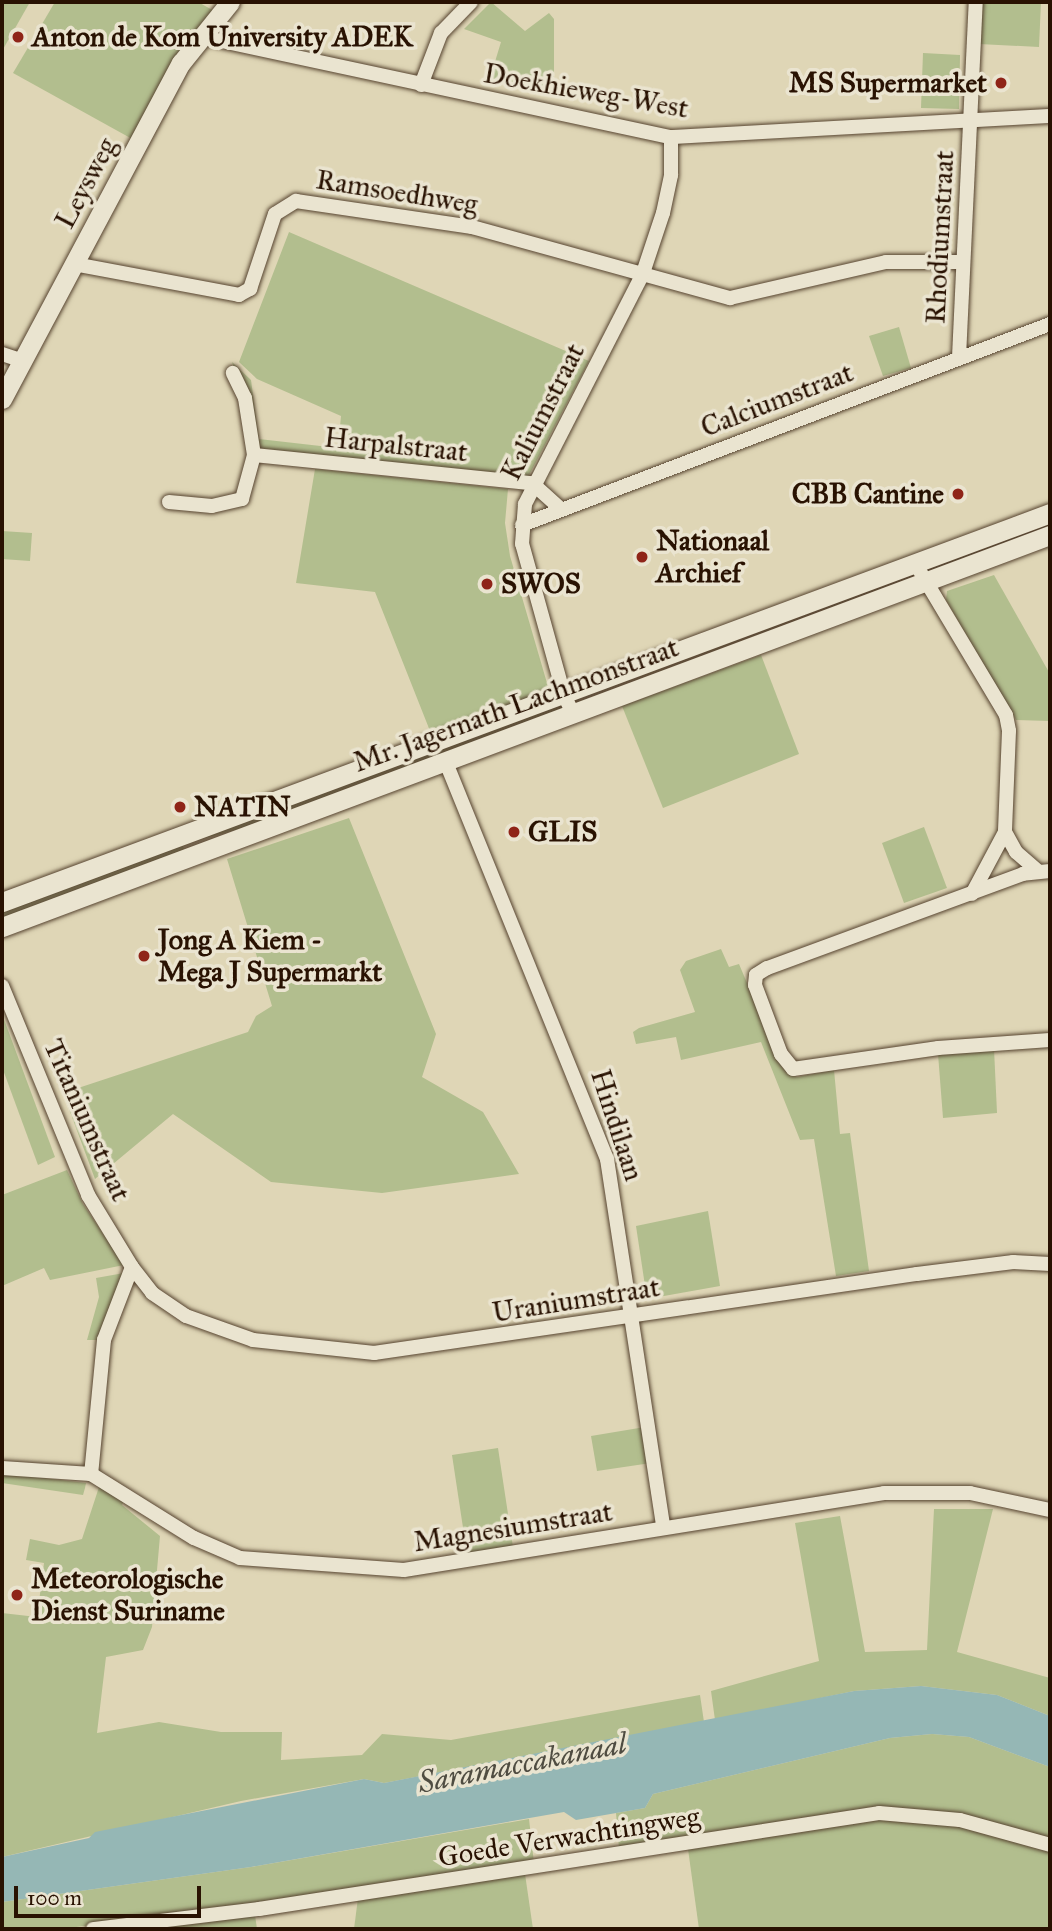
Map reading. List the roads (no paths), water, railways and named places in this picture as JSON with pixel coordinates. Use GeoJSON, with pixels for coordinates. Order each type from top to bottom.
{"type":"FeatureCollection","features":[{"type":"Feature","properties":{"kind":"main road","name":"Leysweg"},"geometry":{"type":"LineString","coordinates":[[2,399],[181,63],[230,2]]}},
{"type":"Feature","properties":{"kind":"main road","name":"Mr. Jagernath Lachmonstraat"},"geometry":{"type":"LineString","coordinates":[[2,902],[1050,513]]}},
{"type":"Feature","properties":{"kind":"main road","name":"Mr. Jagernath Lachmonstraat"},"geometry":{"type":"LineString","coordinates":[[2,927],[1050,535]]}},
{"type":"Feature","properties":{"kind":"street"},"geometry":{"type":"LineString","coordinates":[[421,85],[441,33],[471,2]]}},
{"type":"Feature","properties":{"kind":"street","name":"Rhodiumstraat"},"geometry":{"type":"LineString","coordinates":[[959,357],[976,2]]}},
{"type":"Feature","properties":{"kind":"street","name":"Doekhieweg-West"},"geometry":{"type":"LineString","coordinates":[[202,37],[671,137],[971,118],[1050,116]]}},
{"type":"Feature","properties":{"kind":"street","name":"Kaliumstraat"},"geometry":{"type":"LineString","coordinates":[[574,715],[564,695],[522,544],[523,525],[532,483],[643,273],[663,213],[671,175],[671,137]]}},
{"type":"Feature","properties":{"kind":"street","name":"Ramsoedhweg"},"geometry":{"type":"LineString","coordinates":[[74,264],[240,295],[250,289],[275,214],[296,201],[472,227],[741,298],[886,262],[963,262]]}},
{"type":"Feature","properties":{"kind":"street","name":"Calciumstraat"},"geometry":{"type":"LineString","coordinates":[[523,525],[1050,324]]}},
{"type":"Feature","properties":{"kind":"street"},"geometry":{"type":"LineString","coordinates":[[2,354],[23,361]]}},
{"type":"Feature","properties":{"kind":"street"},"geometry":{"type":"LineString","coordinates":[[169,502],[212,506],[242,499],[254,455],[246,398],[233,373]]}},
{"type":"Feature","properties":{"kind":"street","name":"Harpalstraat"},"geometry":{"type":"LineString","coordinates":[[254,455],[532,483]]}},
{"type":"Feature","properties":{"kind":"street"},"geometry":{"type":"LineString","coordinates":[[532,483],[561,509]]}},
{"type":"Feature","properties":{"kind":"street"},"geometry":{"type":"LineString","coordinates":[[915,563],[924,583],[1006,715],[1005,832],[971,896]]}},
{"type":"Feature","properties":{"kind":"street","name":"Hindilaan"},"geometry":{"type":"LineString","coordinates":[[445,760],[607,1159],[663,1527]]}},
{"type":"Feature","properties":{"kind":"street"},"geometry":{"type":"LineString","coordinates":[[1005,832],[1016,852],[1044,871]]}},
{"type":"Feature","properties":{"kind":"street"},"geometry":{"type":"LineString","coordinates":[[1044,871],[756,975],[757,996],[785,1061],[801,1069],[938,1048],[1050,1040]]}},
{"type":"Feature","properties":{"kind":"street","name":"Titaniumstraat"},"geometry":{"type":"LineString","coordinates":[[2,986],[88,1195],[132,1267]]}},
{"type":"Feature","properties":{"kind":"street","name":"Uraniumstraat"},"geometry":{"type":"LineString","coordinates":[[132,1267],[152,1293],[186,1316],[253,1340],[318,1349],[383,1352],[917,1274],[1013,1262],[1050,1264]]}},
{"type":"Feature","properties":{"kind":"street"},"geometry":{"type":"LineString","coordinates":[[91,1474],[104,1340],[132,1267]]}},
{"type":"Feature","properties":{"kind":"street","name":"Magnesiumstraat"},"geometry":{"type":"LineString","coordinates":[[2,1468],[91,1474],[212,1548],[264,1562],[404,1570],[903,1491],[970,1493],[1050,1510]]}},
{"type":"Feature","properties":{"kind":"street","name":"Goede Verwachtingweg"},"geometry":{"type":"LineString","coordinates":[[93,1929],[259,1909],[879,1813],[960,1820],[1050,1845]]}},
{"type":"Feature","properties":{"kind":"water","name":"Saramaccakanaal"},"geometry":{"type":"Polygon","coordinates":[[[921,1686],[997,1695],[1050,1716],[1050,1767],[969,1737],[932,1734],[890,1738],[653,1794],[645,1808],[576,1820],[564,1812],[251,1867],[2,1902],[2,1857],[89,1838],[95,1832],[364,1779],[384,1783],[854,1691],[921,1686]]]}},
{"type":"Feature","properties":{"kind":"place","name":"Anton de Kom University ADEK"},"geometry":{"type":"Point","coordinates":[18,37]}},
{"type":"Feature","properties":{"kind":"place","name":"MS Supermarket"},"geometry":{"type":"Point","coordinates":[1001,83]}},
{"type":"Feature","properties":{"kind":"place","name":"CBB Cantine"},"geometry":{"type":"Point","coordinates":[958,494]}},
{"type":"Feature","properties":{"kind":"place","name":"Nationaal Archief"},"geometry":{"type":"Point","coordinates":[642,557]}},
{"type":"Feature","properties":{"kind":"place","name":"SWOS"},"geometry":{"type":"Point","coordinates":[487,584]}},
{"type":"Feature","properties":{"kind":"place","name":"NATIN"},"geometry":{"type":"Point","coordinates":[180,807]}},
{"type":"Feature","properties":{"kind":"place","name":"GLIS"},"geometry":{"type":"Point","coordinates":[514,832]}},
{"type":"Feature","properties":{"kind":"place","name":"Jong A Kiem - Mega J Supermarkt"},"geometry":{"type":"Point","coordinates":[144,956]}},
{"type":"Feature","properties":{"kind":"place","name":"Meteorologische Dienst Suriname"},"geometry":{"type":"Point","coordinates":[17,1595]}}]}
